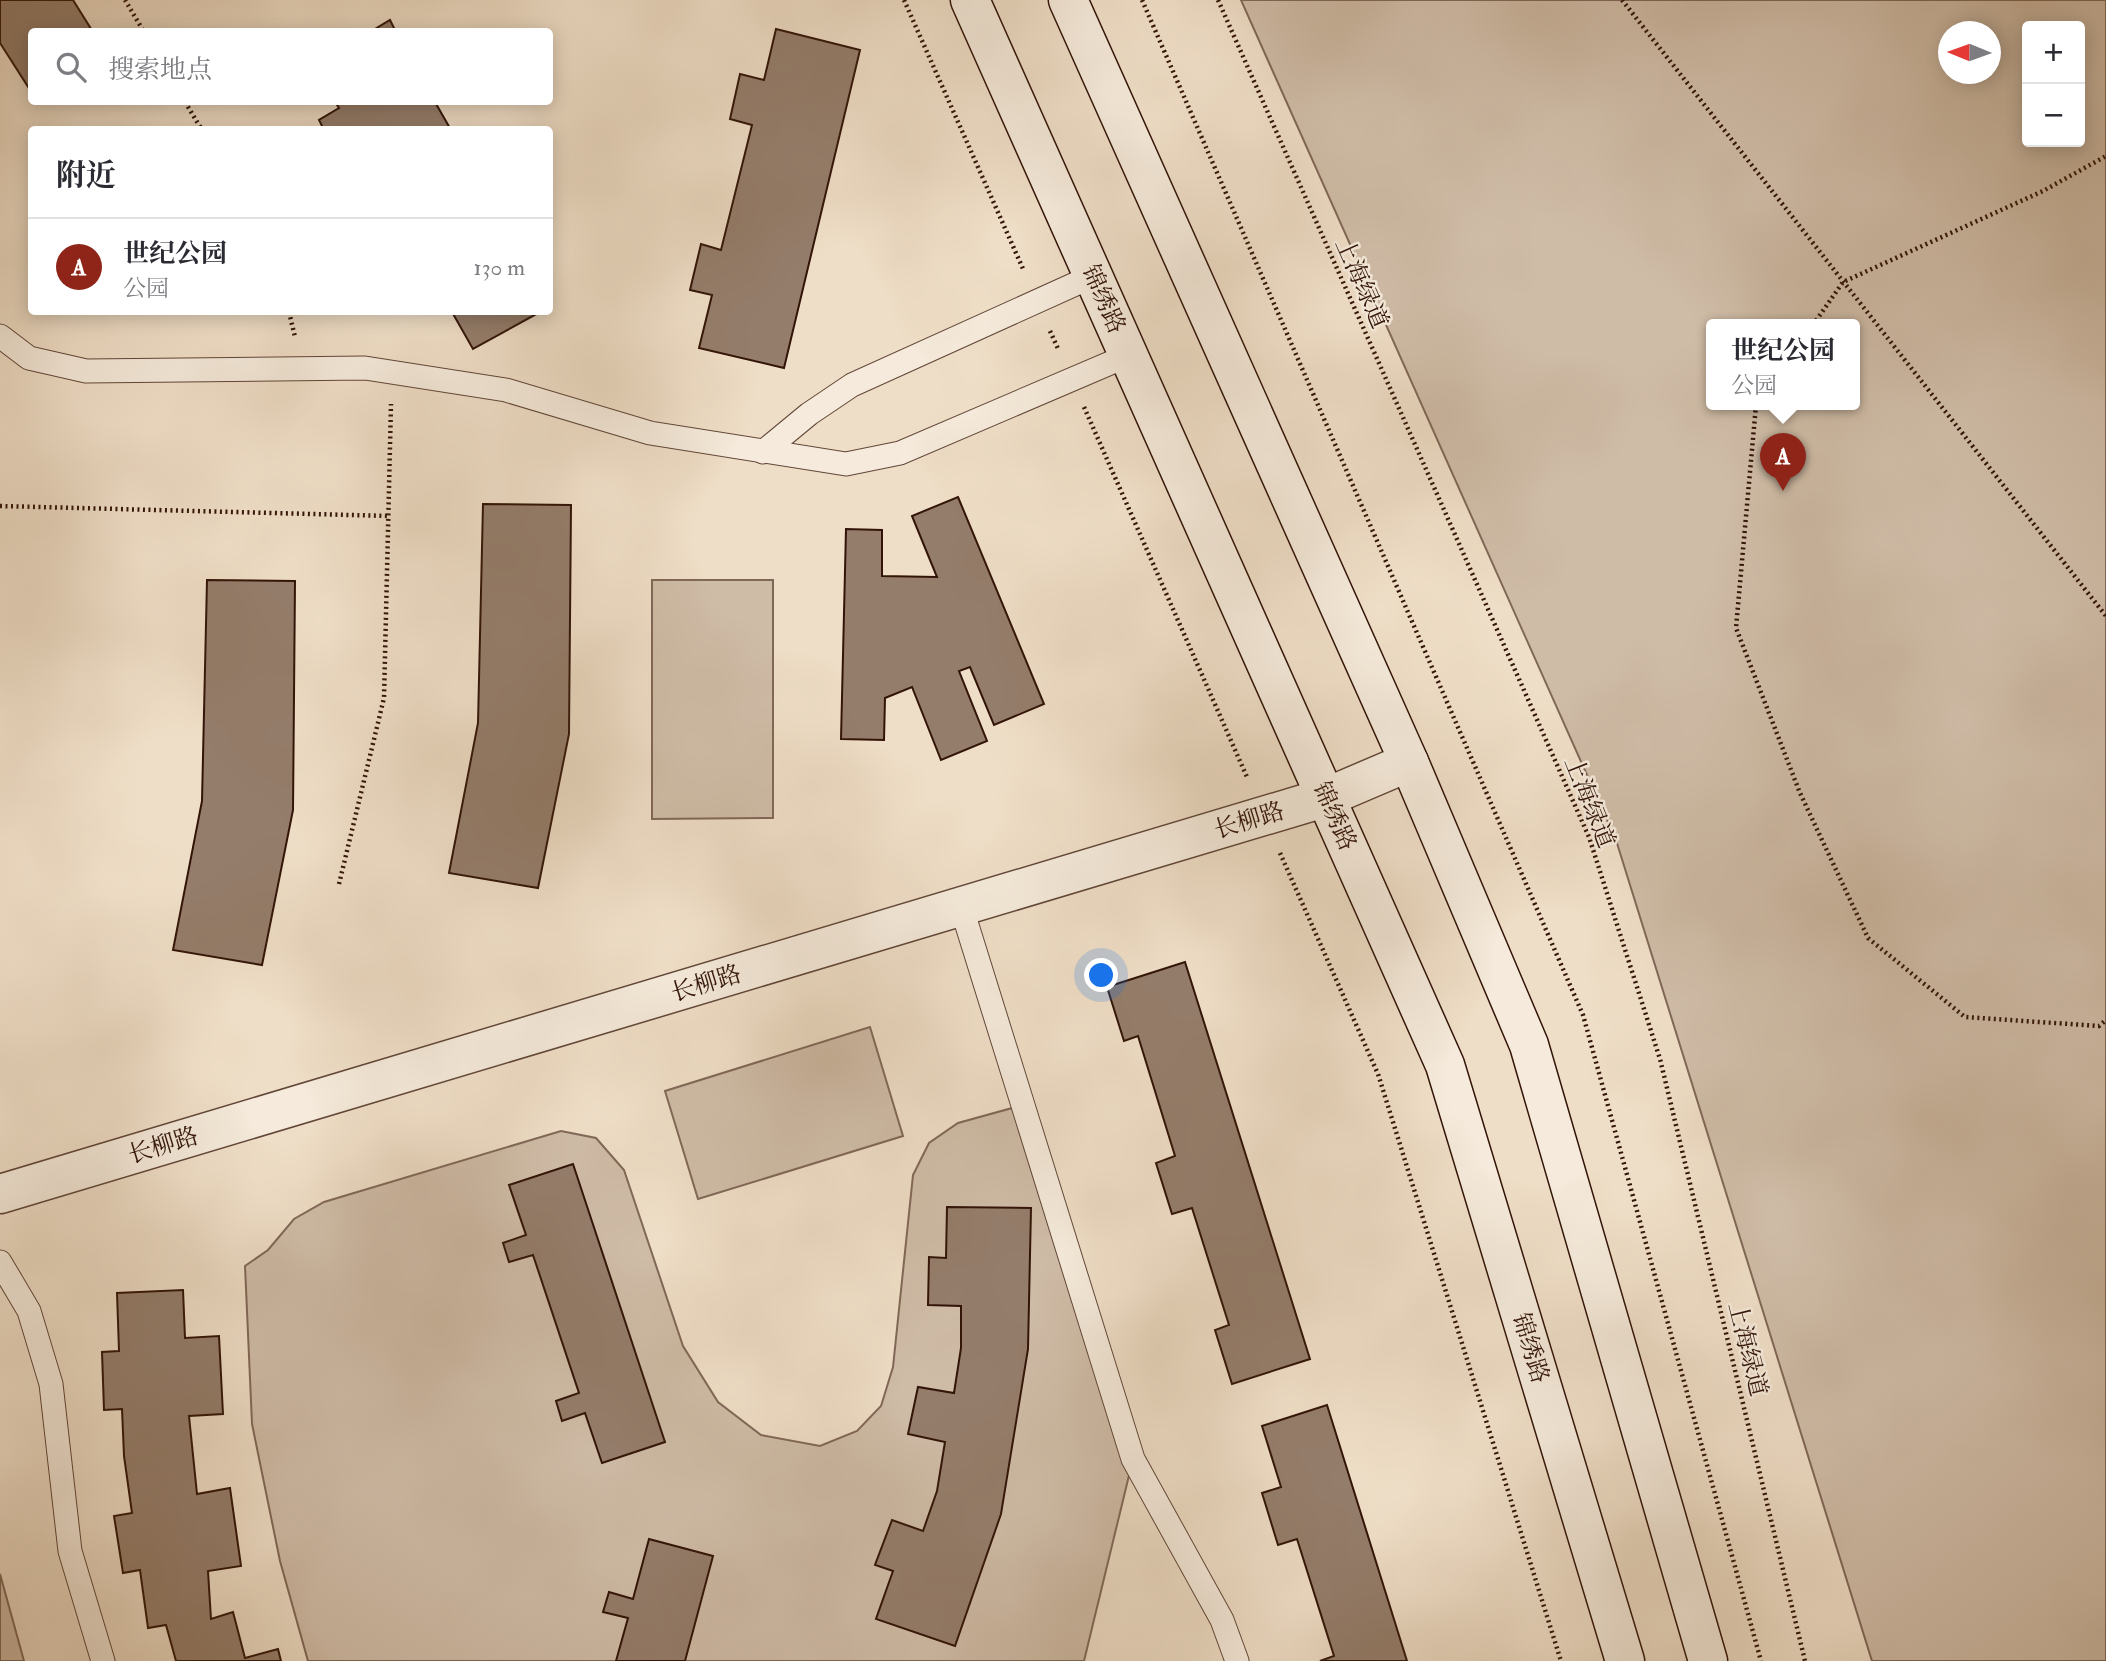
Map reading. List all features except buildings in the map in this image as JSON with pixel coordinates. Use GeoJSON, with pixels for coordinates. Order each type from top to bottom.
{"type":"FeatureCollection","features":[{"type":"Feature","properties":{"kind":"main road","name":"锦绣路"},"geometry":{"type":"LineString","coordinates":[[970,0],[1446,1065],[1625,1661]]}},
{"type":"Feature","properties":{"kind":"main road"},"geometry":{"type":"LineString","coordinates":[[1068,0],[1409,762],[1529,1045],[1708,1661]]}},
{"type":"Feature","properties":{"kind":"main road","name":"长柳路"},"geometry":{"type":"LineString","coordinates":[[0,1194],[1327,797],[1409,762]]}},
{"type":"Feature","properties":{"kind":"lane"},"geometry":{"type":"LineString","coordinates":[[763,452],[809,414],[852,384],[1093,276]]}},
{"type":"Feature","properties":{"kind":"lane"},"geometry":{"type":"LineString","coordinates":[[0,336],[29,358],[86,371],[365,368],[506,390],[650,433],[846,464],[900,453],[1129,355]]}},
{"type":"Feature","properties":{"kind":"lane"},"geometry":{"type":"LineString","coordinates":[[961,906],[1133,1459],[1222,1620],[1237,1661]]}},
{"type":"Feature","properties":{"kind":"lane"},"geometry":{"type":"LineString","coordinates":[[0,1262],[29,1311],[51,1384],[70,1551],[103,1661]]}},
{"type":"Feature","properties":{"kind":"path"},"geometry":{"type":"LineString","coordinates":[[125,0],[142,28]]}},
{"type":"Feature","properties":{"kind":"path","name":"上海绿道"},"geometry":{"type":"LineString","coordinates":[[1218,0],[1588,837],[1660,1059],[1805,1661]]}},
{"type":"Feature","properties":{"kind":"path"},"geometry":{"type":"LineString","coordinates":[[1622,0],[2106,617]]}},
{"type":"Feature","properties":{"kind":"path"},"geometry":{"type":"LineString","coordinates":[[188,105],[200,126]]}},
{"type":"Feature","properties":{"kind":"path"},"geometry":{"type":"LineString","coordinates":[[1816,319],[1843,282],[2043,191],[2106,156]]}},
{"type":"Feature","properties":{"kind":"path"},"geometry":{"type":"LineString","coordinates":[[339,884],[384,698],[391,372]]}},
{"type":"Feature","properties":{"kind":"path"},"geometry":{"type":"LineString","coordinates":[[1756,410],[1736,628],[1800,793],[1868,938],[1965,1017],[2099,1026],[2106,1020]]}},
{"type":"Feature","properties":{"kind":"path"},"geometry":{"type":"LineString","coordinates":[[0,506],[390,516]]}},
{"type":"Feature","properties":{"kind":"shaded area"},"geometry":{"type":"Polygon","coordinates":[[[1241,0],[2106,0],[2106,1661],[1872,1661],[1616,840],[1241,0]]]}},
{"type":"Feature","properties":{"kind":"shaded area"},"geometry":{"type":"Polygon","coordinates":[[[652,580],[773,580],[773,818],[652,819],[652,580]]]}},
{"type":"Feature","properties":{"kind":"shaded area"},"geometry":{"type":"Polygon","coordinates":[[[870,1027],[903,1136],[698,1199],[665,1091],[870,1027]]]}},
{"type":"Feature","properties":{"kind":"shaded area"},"geometry":{"type":"Polygon","coordinates":[[[1023,1105],[1133,1459],[1084,1661],[308,1661],[280,1561],[252,1424],[245,1266],[268,1250],[294,1219],[324,1202],[561,1131],[596,1138],[624,1170],[683,1346],[718,1402],[761,1435],[820,1446],[857,1431],[881,1406],[893,1367],[913,1175],[929,1143],[958,1123],[1023,1105]]]}},
{"type":"Feature","properties":{"kind":"shaded area"},"geometry":{"type":"Polygon","coordinates":[[[0,1574],[24,1661],[0,1661],[0,1574]]]}},
{"type":"Feature","properties":{"kind":"place","name":"世纪公园"},"geometry":{"type":"Point","coordinates":[1783,491]}}]}
